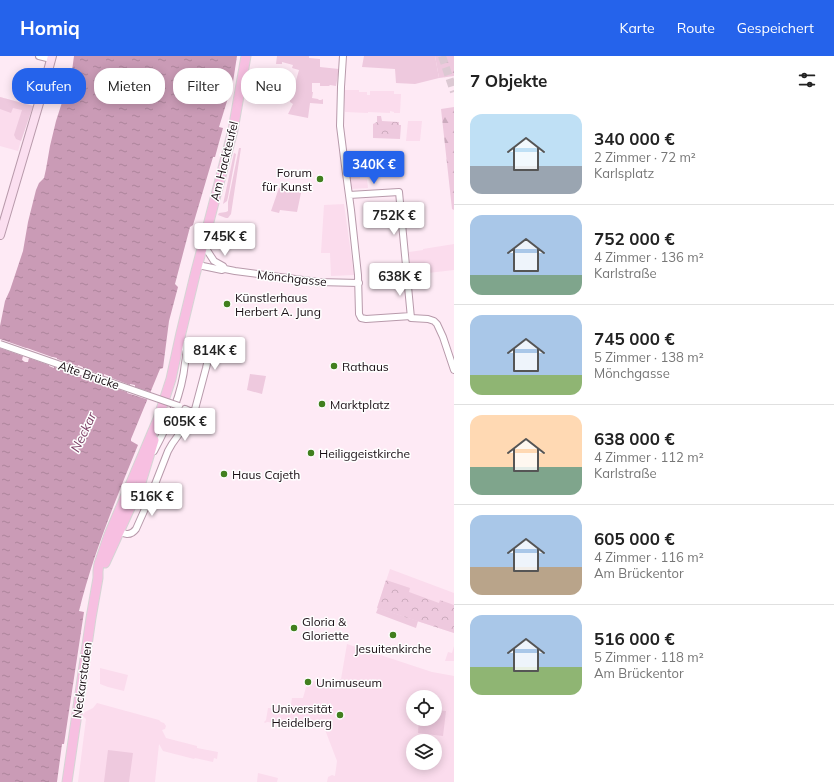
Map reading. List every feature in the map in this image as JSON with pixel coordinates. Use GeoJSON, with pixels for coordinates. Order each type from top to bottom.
{"type":"FeatureCollection","features":[{"type":"Feature","properties":{"kind":"main road","name":"Am Hackteufel"},"geometry":{"type":"LineString","coordinates":[[163,405],[173,372],[203,244],[233,130],[246,56]]}},
{"type":"Feature","properties":{"kind":"main road"},"geometry":{"type":"LineString","coordinates":[[0,235],[51,58]]}},
{"type":"Feature","properties":{"kind":"main road","name":"Neckarstaden"},"geometry":{"type":"LineString","coordinates":[[67,782],[98,578],[163,405]]}},
{"type":"Feature","properties":{"kind":"main road","name":"Neckarstaden"},"geometry":{"type":"LineString","coordinates":[[115,530],[140,486],[150,454],[158,419]]}},
{"type":"Feature","properties":{"kind":"street"},"geometry":{"type":"LineString","coordinates":[[39,56],[51,58]]}},
{"type":"Feature","properties":{"kind":"street"},"geometry":{"type":"LineString","coordinates":[[343,56],[340,87],[340,126],[359,283],[359,314],[361,318],[366,319],[411,317],[428,319],[436,322],[440,328],[454,368]]}},
{"type":"Feature","properties":{"kind":"street"},"geometry":{"type":"LineString","coordinates":[[349,195],[399,192],[411,317]]}},
{"type":"Feature","properties":{"kind":"street"},"geometry":{"type":"LineString","coordinates":[[203,244],[214,260],[225,269]]}},
{"type":"Feature","properties":{"kind":"street","name":"Mönchgasse"},"geometry":{"type":"LineString","coordinates":[[198,265],[222,270],[225,269],[318,282],[359,283]]}},
{"type":"Feature","properties":{"kind":"street"},"geometry":{"type":"LineString","coordinates":[[115,530],[129,534],[134,532],[172,444],[194,413],[210,351],[179,343]]}},
{"type":"Feature","properties":{"kind":"street"},"geometry":{"type":"LineString","coordinates":[[150,454],[154,452],[173,412],[182,386],[186,352],[184,346],[179,343]]}},
{"type":"Feature","properties":{"kind":"street","name":"Alte Brücke"},"geometry":{"type":"LineString","coordinates":[[0,344],[179,406]]}},
{"type":"Feature","properties":{"kind":"street"},"geometry":{"type":"LineString","coordinates":[[185,409],[194,413]]}},
{"type":"Feature","properties":{"kind":"shaded area"},"geometry":{"type":"Polygon","coordinates":[[[344,90],[359,90],[359,92],[367,92],[367,95],[370,95],[370,91],[394,91],[394,94],[401,94],[400,113],[390,111],[390,113],[345,112],[344,90]]]}},
{"type":"Feature","properties":{"kind":"shaded area"},"geometry":{"type":"Polygon","coordinates":[[[0,97],[12,100],[12,104],[26,104],[33,106],[18,151],[0,146],[0,97]]]}},
{"type":"Feature","properties":{"kind":"shaded area"},"geometry":{"type":"Polygon","coordinates":[[[408,121],[422,121],[420,141],[406,141],[408,121]]]}},
{"type":"Feature","properties":{"kind":"shaded area"},"geometry":{"type":"Polygon","coordinates":[[[349,172],[360,172],[360,179],[367,179],[368,188],[351,189],[349,172]]]}},
{"type":"Feature","properties":{"kind":"shaded area"},"geometry":{"type":"Polygon","coordinates":[[[344,204],[354,275],[331,276],[330,253],[321,253],[324,205],[344,204]]]}},
{"type":"Feature","properties":{"kind":"shaded area"},"geometry":{"type":"Polygon","coordinates":[[[454,244],[454,270],[411,275],[409,252],[454,244]]]}},
{"type":"Feature","properties":{"kind":"shaded area"},"geometry":{"type":"Polygon","coordinates":[[[390,569],[454,593],[454,633],[377,608],[390,569]]]}},
{"type":"Feature","properties":{"kind":"shaded area","name":"Universität Heidelberg"},"geometry":{"type":"Polygon","coordinates":[[[347,644],[432,672],[454,676],[454,782],[327,782],[328,777],[332,775],[335,776],[337,761],[324,727],[264,722],[266,720],[268,708],[290,710],[292,698],[303,698],[308,680],[332,685],[332,681],[341,679],[347,644]]]}},
{"type":"Feature","properties":{"kind":"shaded area"},"geometry":{"type":"Polygon","coordinates":[[[454,646],[454,661],[445,661],[448,652],[452,653],[454,646]]]}},
{"type":"Feature","properties":{"kind":"shaded area"},"geometry":{"type":"Polygon","coordinates":[[[100,668],[128,675],[124,691],[100,684],[100,668]]]}},
{"type":"Feature","properties":{"kind":"shaded area"},"geometry":{"type":"Polygon","coordinates":[[[97,703],[159,720],[166,726],[165,729],[162,730],[166,738],[197,746],[197,748],[218,752],[217,759],[214,758],[213,762],[163,751],[159,744],[155,782],[78,782],[86,719],[83,715],[97,703]]]}},
{"type":"Feature","properties":{"kind":"shaded area"},"geometry":{"type":"Polygon","coordinates":[[[258,773],[278,778],[277,782],[257,782],[258,773]]]}},
{"type":"Feature","properties":{"kind":"green space"},"geometry":{"type":"Polygon","coordinates":[[[277,56],[309,56],[309,58],[320,59],[320,67],[339,69],[336,86],[320,86],[320,83],[312,83],[312,98],[319,100],[323,99],[323,104],[310,103],[308,118],[288,114],[293,104],[296,104],[296,80],[299,70],[292,68],[293,65],[282,62],[282,64],[276,64],[277,56]]]}},
{"type":"Feature","properties":{"kind":"green space"},"geometry":{"type":"Polygon","coordinates":[[[364,56],[435,56],[439,78],[415,84],[396,83],[395,69],[362,67],[364,56]]]}},
{"type":"Feature","properties":{"kind":"green space"},"geometry":{"type":"Polygon","coordinates":[[[435,56],[454,56],[454,76],[439,78],[435,56]]]}},
{"type":"Feature","properties":{"kind":"green space"},"geometry":{"type":"Polygon","coordinates":[[[0,97],[12,100],[12,104],[26,104],[33,106],[21,141],[16,139],[14,135],[22,110],[13,108],[11,113],[0,109],[0,97]]]}},
{"type":"Feature","properties":{"kind":"green space"},"geometry":{"type":"Polygon","coordinates":[[[454,107],[454,210],[452,209],[441,109],[454,107]]]}},
{"type":"Feature","properties":{"kind":"green space"},"geometry":{"type":"Polygon","coordinates":[[[377,116],[381,116],[382,121],[399,122],[399,125],[401,125],[400,139],[373,138],[373,124],[377,122],[377,116]]]}},
{"type":"Feature","properties":{"kind":"green space"},"geometry":{"type":"Polygon","coordinates":[[[239,148],[241,148],[231,214],[228,218],[226,218],[218,215],[219,213],[228,211],[228,202],[239,148]]]}},
{"type":"Feature","properties":{"kind":"green space"},"geometry":{"type":"Polygon","coordinates":[[[234,153],[236,154],[228,197],[227,201],[223,204],[234,153]]]}},
{"type":"Feature","properties":{"kind":"green space"},"geometry":{"type":"Polygon","coordinates":[[[279,188],[301,193],[297,212],[280,210],[279,213],[271,211],[279,188]]]}},
{"type":"Feature","properties":{"kind":"green space"},"geometry":{"type":"Polygon","coordinates":[[[250,374],[266,376],[262,394],[247,390],[250,374]]]}},
{"type":"Feature","properties":{"kind":"green space"},"geometry":{"type":"Polygon","coordinates":[[[386,580],[410,588],[409,592],[439,603],[440,600],[454,605],[454,633],[377,608],[386,580]]]}},
{"type":"Feature","properties":{"kind":"green space"},"geometry":{"type":"Polygon","coordinates":[[[378,608],[418,621],[416,628],[376,613],[378,608]]]}},
{"type":"Feature","properties":{"kind":"green space"},"geometry":{"type":"Polygon","coordinates":[[[442,711],[446,711],[443,736],[442,734],[418,733],[418,726],[442,726],[442,711]]]}},
{"type":"Feature","properties":{"kind":"green space"},"geometry":{"type":"Polygon","coordinates":[[[108,750],[133,753],[129,782],[104,782],[108,750]]]}},
{"type":"Feature","properties":{"kind":"water","name":"Neckar"},"geometry":{"type":"Polygon","coordinates":[[[74,56],[237,56],[233,82],[233,68],[173,68],[173,104],[226,104],[219,127],[223,128],[193,225],[190,227],[175,284],[178,287],[169,321],[163,368],[160,369],[131,439],[131,441],[138,445],[113,506],[98,548],[79,611],[84,612],[57,782],[0,782],[0,326],[5,301],[23,251],[36,190],[39,183],[44,178],[50,146],[61,104],[86,104],[86,68],[72,68],[74,56]]]}},
{"type":"Feature","properties":{"kind":"pier"},"geometry":{"type":"Polygon","coordinates":[[[0,339],[78,365],[104,376],[104,374],[153,393],[149,400],[29,358],[28,362],[25,362],[22,360],[23,356],[0,348],[0,339]]]}},
{"type":"Feature","properties":{"kind":"tunnel"},"geometry":{"type":"LineString","coordinates":[[442,56],[454,92]]}},
{"type":"Feature","properties":{"kind":"place","name":"Forum für Kunst"},"geometry":{"type":"Point","coordinates":[320,179]}},
{"type":"Feature","properties":{"kind":"place","name":"Künstlerhaus Herbert A. Jung"},"geometry":{"type":"Point","coordinates":[227,304]}},
{"type":"Feature","properties":{"kind":"place","name":"Rathaus"},"geometry":{"type":"Point","coordinates":[334,366]}},
{"type":"Feature","properties":{"kind":"place","name":"Marktplatz"},"geometry":{"type":"Point","coordinates":[322,404]}},
{"type":"Feature","properties":{"kind":"place","name":"Heiliggeistkirche"},"geometry":{"type":"Point","coordinates":[311,453]}},
{"type":"Feature","properties":{"kind":"place","name":"Haus Cajeth"},"geometry":{"type":"Point","coordinates":[224,474]}},
{"type":"Feature","properties":{"kind":"place","name":"Gloria & Gloriette"},"geometry":{"type":"Point","coordinates":[294,628]}},
{"type":"Feature","properties":{"kind":"place","name":"Jesuitenkirche"},"geometry":{"type":"Point","coordinates":[393,635]}},
{"type":"Feature","properties":{"kind":"place","name":"Unimuseum"},"geometry":{"type":"Point","coordinates":[308,682]}},
{"type":"Feature","properties":{"kind":"place","name":"Universität Heidelberg"},"geometry":{"type":"Point","coordinates":[340,715]}}]}
